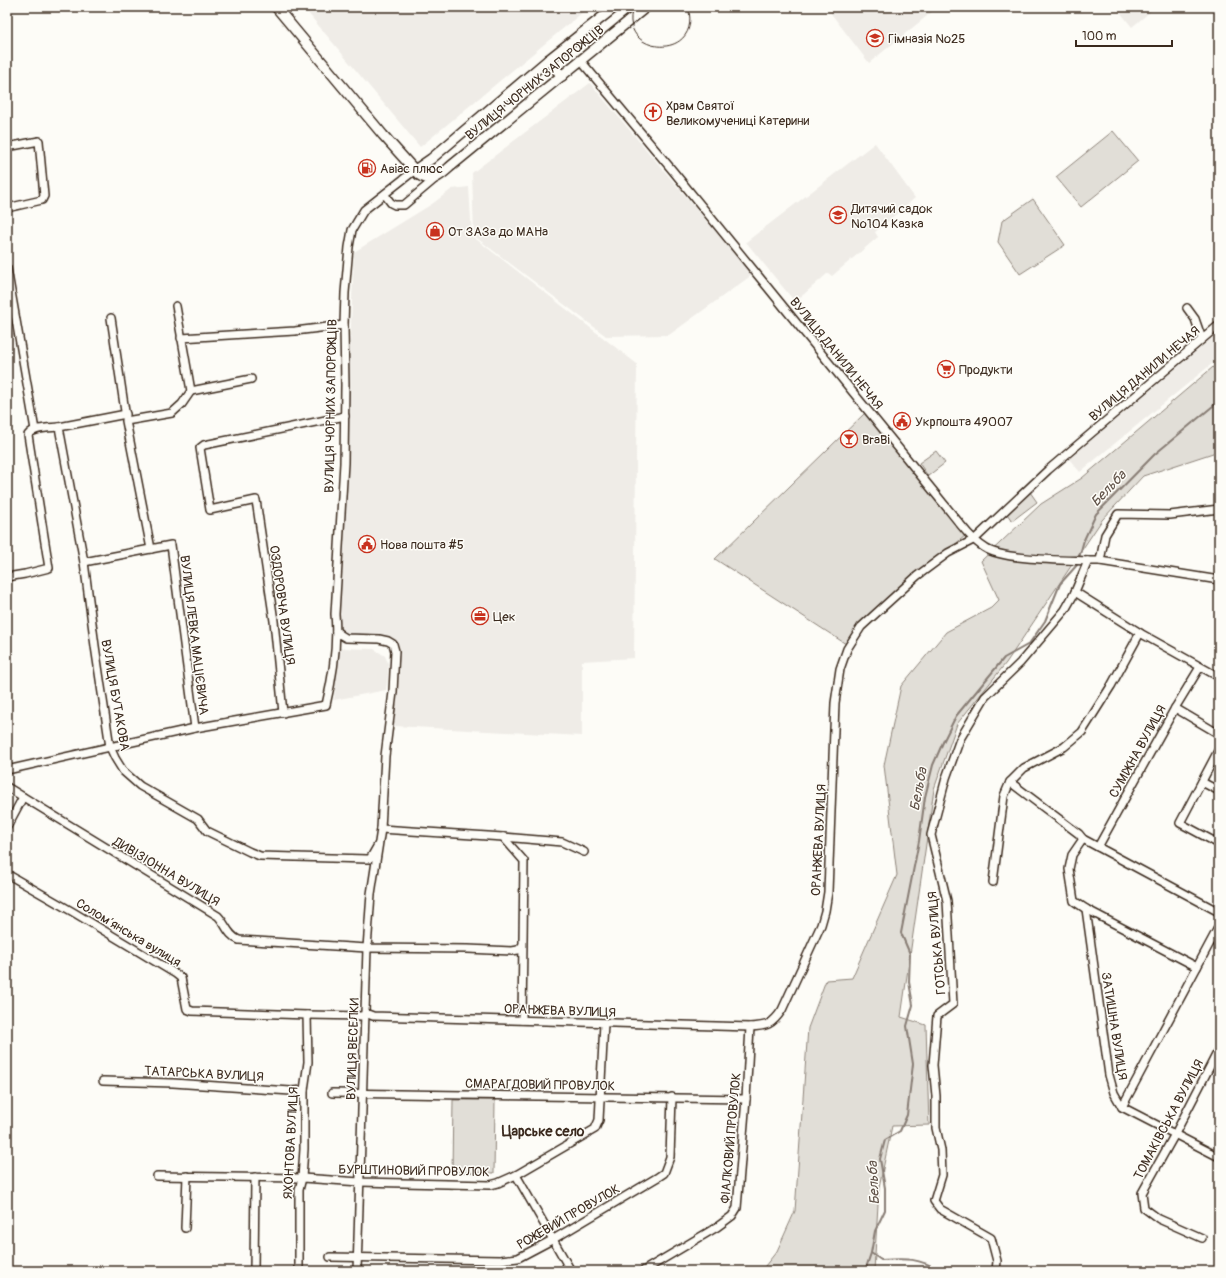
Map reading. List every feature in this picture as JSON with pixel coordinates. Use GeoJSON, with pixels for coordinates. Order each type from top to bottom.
{"type":"FeatureCollection","features":[{"type":"Feature","properties":{"kind":"main road"},"geometry":{"type":"LineString","coordinates":[[276,7],[383,135],[415,170],[424,178],[431,179],[438,177]]}},
{"type":"Feature","properties":{"kind":"main road","name":"ВУЛИЦЯ ЧОРНИХ ЗАПОРОЖЦІВ"},"geometry":{"type":"LineString","coordinates":[[415,170],[431,159],[548,60],[615,7]]}},
{"type":"Feature","properties":{"kind":"main road","name":"ВУЛИЦЯ ЧОРНИХ ЗАПОРОЖЦІВ"},"geometry":{"type":"LineString","coordinates":[[438,177],[646,7]]}},
{"type":"Feature","properties":{"kind":"main road"},"geometry":{"type":"LineString","coordinates":[[548,60],[562,76]]}},
{"type":"Feature","properties":{"kind":"street","name":"ВУЛИЦЯ ДАНИЛИ НЕЧАЯ"},"geometry":{"type":"LineString","coordinates":[[581,61],[673,171],[943,503],[975,539],[1048,470],[1219,325]]}},
{"type":"Feature","properties":{"kind":"street"},"geometry":{"type":"LineString","coordinates":[[7,147],[39,141],[44,196],[42,200],[7,208]]}},
{"type":"Feature","properties":{"kind":"street","name":"ВУЛИЦЯ ЧОРНИХ ЗАПОРОЖЦІВ"},"geometry":{"type":"LineString","coordinates":[[283,713],[326,705],[332,681],[336,631],[335,614],[344,463],[344,325],[348,257],[352,230],[364,210],[415,170]]}},
{"type":"Feature","properties":{"kind":"street","name":"ВУЛИЦЯ ЧОРНИХ ЗАПОРОЖЦІВ"},"geometry":{"type":"LineString","coordinates":[[385,195],[391,203],[395,205],[404,205],[438,177]]}},
{"type":"Feature","properties":{"kind":"street"},"geometry":{"type":"LineString","coordinates":[[7,268],[35,430]]}},
{"type":"Feature","properties":{"kind":"street"},"geometry":{"type":"LineString","coordinates":[[176,306],[191,391]]}},
{"type":"Feature","properties":{"kind":"street"},"geometry":{"type":"LineString","coordinates":[[1187,308],[1195,319],[1202,339]]}},
{"type":"Feature","properties":{"kind":"street"},"geometry":{"type":"LineString","coordinates":[[84,562],[151,549],[126,417],[112,318]]}},
{"type":"Feature","properties":{"kind":"street"},"geometry":{"type":"LineString","coordinates":[[181,338],[295,331],[344,325]]}},
{"type":"Feature","properties":{"kind":"street"},"geometry":{"type":"LineString","coordinates":[[7,577],[49,568],[28,436],[30,432],[35,430],[126,417],[172,413],[182,404],[191,391],[251,379]]}},
{"type":"Feature","properties":{"kind":"street","name":"ОЗДОРОВЧА ВУЛИЦЯ"},"geometry":{"type":"LineString","coordinates":[[283,713],[274,621],[256,500],[210,510],[200,448],[201,446],[345,416]]}},
{"type":"Feature","properties":{"kind":"street","name":"ВУЛИЦЯ БУТАКОВА"},"geometry":{"type":"LineString","coordinates":[[59,427],[84,562],[110,747],[123,771],[140,786],[198,819],[207,831],[260,856],[370,859],[378,845]]}},
{"type":"Feature","properties":{"kind":"street"},"geometry":{"type":"LineString","coordinates":[[1100,561],[1105,535],[1118,514],[1170,515],[1219,509]]}},
{"type":"Feature","properties":{"kind":"street"},"geometry":{"type":"LineString","coordinates":[[975,539],[986,549],[1007,556],[1100,561],[1219,580]]}},
{"type":"Feature","properties":{"kind":"street","name":"ОРАНЖЕВА ВУЛИЦЯ"},"geometry":{"type":"LineString","coordinates":[[365,1015],[750,1027],[766,1026],[773,1022],[777,1017],[821,925],[825,911],[828,892],[835,703],[840,670],[847,649],[861,627],[917,576],[948,553],[975,539]]}},
{"type":"Feature","properties":{"kind":"street","name":"ВУЛИЦЯ ЛЕВКА МАЦІЄВИЧА"},"geometry":{"type":"LineString","coordinates":[[151,549],[171,545],[195,728]]}},
{"type":"Feature","properties":{"kind":"street","name":"ГОТСЬКА ВУЛИЦЯ"},"geometry":{"type":"LineString","coordinates":[[996,1271],[997,1262],[990,1238],[940,1209],[934,1201],[942,1175],[941,1150],[936,1128],[936,1096],[933,1065],[937,1016],[953,1004],[947,901],[932,835],[946,778],[960,738],[985,697],[1020,663],[1065,610],[1075,592],[1086,561]]}},
{"type":"Feature","properties":{"kind":"street"},"geometry":{"type":"LineString","coordinates":[[1075,592],[1140,634],[1219,677]]}},
{"type":"Feature","properties":{"kind":"street"},"geometry":{"type":"LineString","coordinates":[[336,631],[346,638],[379,638],[393,644],[393,692],[385,756],[380,829],[562,842],[584,852]]}},
{"type":"Feature","properties":{"kind":"street"},"geometry":{"type":"LineString","coordinates":[[993,882],[1004,796],[1010,782],[1024,768],[1064,747],[1082,732],[1111,686],[1140,634]]}},
{"type":"Feature","properties":{"kind":"street","name":"СУМІЖНА ВУЛИЦЯ"},"geometry":{"type":"LineString","coordinates":[[1098,847],[1175,708],[1200,667]]}},
{"type":"Feature","properties":{"kind":"street"},"geometry":{"type":"LineString","coordinates":[[1175,708],[1219,734]]}},
{"type":"Feature","properties":{"kind":"street"},"geometry":{"type":"LineString","coordinates":[[7,770],[195,728],[283,713]]}},
{"type":"Feature","properties":{"kind":"street"},"geometry":{"type":"LineString","coordinates":[[1219,749],[1180,823],[1219,844]]}},
{"type":"Feature","properties":{"kind":"street"},"geometry":{"type":"LineString","coordinates":[[1010,782],[1079,834],[1083,839],[1219,912]]}},
{"type":"Feature","properties":{"kind":"street"},"geometry":{"type":"LineString","coordinates":[[1202,782],[1219,791]]}},
{"type":"Feature","properties":{"kind":"street","name":"ДИВІЗІОННА ВУЛИЦЯ"},"geometry":{"type":"LineString","coordinates":[[7,787],[218,916],[224,922],[234,938],[239,940],[367,948],[512,951],[518,950],[522,946]]}},
{"type":"Feature","properties":{"kind":"street"},"geometry":{"type":"LineString","coordinates":[[7,827],[23,797]]}},
{"type":"Feature","properties":{"kind":"street","name":"ВУЛИЦЯ ВЕСЕЛКИ"},"geometry":{"type":"LineString","coordinates":[[357,1271],[367,948],[371,894],[380,829]]}},
{"type":"Feature","properties":{"kind":"street"},"geometry":{"type":"LineString","coordinates":[[503,837],[524,861],[522,1020]]}},
{"type":"Feature","properties":{"kind":"street"},"geometry":{"type":"LineString","coordinates":[[1083,839],[1072,855],[1069,869],[1074,901],[1086,909],[1197,967]]}},
{"type":"Feature","properties":{"kind":"street","name":"Соломʼянська вулиця"},"geometry":{"type":"LineString","coordinates":[[7,874],[176,974],[181,978],[187,1009],[192,1011],[307,1016],[365,1015]]}},
{"type":"Feature","properties":{"kind":"street","name":"ЗАТИШНА ВУЛИЦЯ"},"geometry":{"type":"LineString","coordinates":[[1086,909],[1109,1075],[1114,1093],[1122,1107]]}},
{"type":"Feature","properties":{"kind":"street"},"geometry":{"type":"LineString","coordinates":[[1219,926],[1122,1107],[1219,1157]]}},
{"type":"Feature","properties":{"kind":"street","name":"ЯХОНТОВА ВУЛИЦЯ"},"geometry":{"type":"LineString","coordinates":[[299,1271],[299,1190],[302,1178],[304,1149],[304,1090],[308,1062],[307,1016]]}},
{"type":"Feature","properties":{"kind":"street","name":"БУРШТИНОВИЙ ПРОВУЛОК"},"geometry":{"type":"LineString","coordinates":[[157,1176],[302,1178],[360,1182],[490,1185],[498,1183],[516,1175],[595,1129],[599,1120],[604,1023]]}},
{"type":"Feature","properties":{"kind":"street","name":"ФІАЛКОВИЙ ПРОВУЛОК"},"geometry":{"type":"LineString","coordinates":[[642,1271],[717,1227],[732,1216],[737,1208],[750,1027]]}},
{"type":"Feature","properties":{"kind":"street","name":"ТОМАКІВСЬКА ВУЛИЦЯ"},"geometry":{"type":"LineString","coordinates":[[1202,1238],[1160,1219],[1144,1208],[1142,1193],[1175,1134],[1219,1049]]}},
{"type":"Feature","properties":{"kind":"street","name":"ТАТАРСЬКА ВУЛИЦЯ"},"geometry":{"type":"LineString","coordinates":[[103,1081],[173,1083],[291,1091],[304,1090]]}},
{"type":"Feature","properties":{"kind":"street","name":"СМАРАГДОВИЙ ПРОВУЛОК"},"geometry":{"type":"LineString","coordinates":[[332,1093],[746,1099]]}},
{"type":"Feature","properties":{"kind":"street","name":"РОЖЕВИЙ ПРОВУЛОК"},"geometry":{"type":"LineString","coordinates":[[330,1257],[500,1260],[518,1258],[552,1240],[664,1173],[670,1158],[672,1097]]}},
{"type":"Feature","properties":{"kind":"street"},"geometry":{"type":"LineString","coordinates":[[516,1175],[571,1271]]}},
{"type":"Feature","properties":{"kind":"street"},"geometry":{"type":"LineString","coordinates":[[185,1228],[187,1176]]}},
{"type":"Feature","properties":{"kind":"street"},"geometry":{"type":"LineString","coordinates":[[254,1271],[255,1177]]}},
{"type":"Feature","properties":{"kind":"shaded area"},"geometry":{"type":"Polygon","coordinates":[[[303,7],[589,7],[420,147],[303,7]]]}},
{"type":"Feature","properties":{"kind":"shaded area","name":"Гімназія №25"},"geometry":{"type":"Polygon","coordinates":[[[826,7],[938,7],[869,63],[826,7]]]}},
{"type":"Feature","properties":{"kind":"shaded area"},"geometry":{"type":"Polygon","coordinates":[[[1116,7],[1156,7],[1132,27],[1116,7]]]}},
{"type":"Feature","properties":{"kind":"shaded area"},"geometry":{"type":"Polygon","coordinates":[[[590,83],[752,275],[669,335],[606,336],[474,236],[472,173],[590,83]]]}},
{"type":"Feature","properties":{"kind":"shaded area"},"geometry":{"type":"Polygon","coordinates":[[[1113,131],[1138,161],[1081,207],[1056,177],[1113,131]]]}},
{"type":"Feature","properties":{"kind":"shaded area","name":"Дитячий садок №104 Казка"},"geometry":{"type":"Polygon","coordinates":[[[875,143],[915,198],[875,232],[878,237],[832,276],[828,273],[795,302],[746,242],[875,143]]]}},
{"type":"Feature","properties":{"kind":"shaded area"},"geometry":{"type":"Polygon","coordinates":[[[469,187],[472,236],[637,364],[634,658],[582,661],[582,736],[394,726],[400,664],[392,638],[345,634],[338,630],[354,252],[432,204],[452,189],[469,187]]]}},
{"type":"Feature","properties":{"kind":"shaded area"},"geometry":{"type":"Polygon","coordinates":[[[1033,199],[1065,245],[1020,274],[998,242],[1002,221],[1033,199]]]}},
{"type":"Feature","properties":{"kind":"shaded area"},"geometry":{"type":"Polygon","coordinates":[[[1219,332],[1219,358],[1080,472],[1069,459],[1219,332]]]}},
{"type":"Feature","properties":{"kind":"shaded area"},"geometry":{"type":"Polygon","coordinates":[[[1219,362],[1219,451],[1143,476],[1102,520],[1006,663],[957,724],[934,789],[901,1017],[926,1025],[929,1125],[892,1126],[879,1188],[874,1271],[761,1271],[777,1251],[795,1211],[808,1028],[826,980],[852,978],[897,875],[884,765],[901,686],[946,632],[991,608],[999,600],[981,561],[1041,504],[1082,478],[1219,362]]]}},
{"type":"Feature","properties":{"kind":"shaded area"},"geometry":{"type":"Polygon","coordinates":[[[865,413],[966,535],[875,613],[849,646],[715,559],[865,413]]]}},
{"type":"Feature","properties":{"kind":"shaded area"},"geometry":{"type":"Polygon","coordinates":[[[936,451],[945,463],[928,476],[919,463],[936,451]]]}},
{"type":"Feature","properties":{"kind":"shaded area"},"geometry":{"type":"Polygon","coordinates":[[[1030,492],[1037,502],[1012,521],[1005,511],[1030,492]]]}},
{"type":"Feature","properties":{"kind":"shaded area"},"geometry":{"type":"Polygon","coordinates":[[[338,648],[374,649],[385,656],[389,665],[386,690],[334,700],[338,648]]]}},
{"type":"Feature","properties":{"kind":"shaded area"},"geometry":{"type":"Polygon","coordinates":[[[453,1100],[495,1100],[494,1173],[452,1172],[453,1100]]]}},
{"type":"Feature","properties":{"kind":"waterway","name":"Бельба"},"geometry":{"type":"LineString","coordinates":[[865,1271],[871,1253],[875,1231],[885,1210],[885,1188],[880,1159],[885,1140],[900,1131],[907,1115],[913,1064],[907,1026],[913,1005],[909,982],[910,954],[901,933],[919,841],[925,797],[933,765],[956,716],[1004,658],[1029,644],[1045,621],[1060,584],[1077,565],[1084,540],[1096,514],[1155,454],[1219,401]]}},
{"type":"Feature","properties":{"kind":"waterway"},"geometry":{"type":"LineString","coordinates":[[871,1253],[881,1260],[898,1259],[919,1261],[942,1271]]}},
{"type":"Feature","properties":{"kind":"tram line"},"geometry":{"type":"LineString","coordinates":[[633,7],[631,24],[637,36],[647,43],[660,46],[673,44],[684,37],[690,25],[688,7]]}},
{"type":"Feature","properties":{"kind":"place","name":"Гімназія №25"},"geometry":{"type":"Point","coordinates":[875,38]}},
{"type":"Feature","properties":{"kind":"place","name":"Храм Святої Великомучениці Катерини"},"geometry":{"type":"Point","coordinates":[653,112]}},
{"type":"Feature","properties":{"kind":"place","name":"Авіас плюс"},"geometry":{"type":"Point","coordinates":[367,168]}},
{"type":"Feature","properties":{"kind":"place","name":"Дитячий садок №104 Казка"},"geometry":{"type":"Point","coordinates":[838,215]}},
{"type":"Feature","properties":{"kind":"place","name":"От ЗАЗа до МАНа"},"geometry":{"type":"Point","coordinates":[435,231]}},
{"type":"Feature","properties":{"kind":"place","name":"Продукти"},"geometry":{"type":"Point","coordinates":[946,369]}},
{"type":"Feature","properties":{"kind":"place","name":"Укрпошта 49007"},"geometry":{"type":"Point","coordinates":[902,421]}},
{"type":"Feature","properties":{"kind":"place","name":"BraBi"},"geometry":{"type":"Point","coordinates":[849,439]}},
{"type":"Feature","properties":{"kind":"place","name":"Нова пошта #5"},"geometry":{"type":"Point","coordinates":[367,544]}},
{"type":"Feature","properties":{"kind":"place","name":"Цек"},"geometry":{"type":"Point","coordinates":[480,616]}},
{"type":"Feature","properties":{"kind":"district","name":"Царське село"},"geometry":{"type":"Point","coordinates":[543,1131]}}]}
